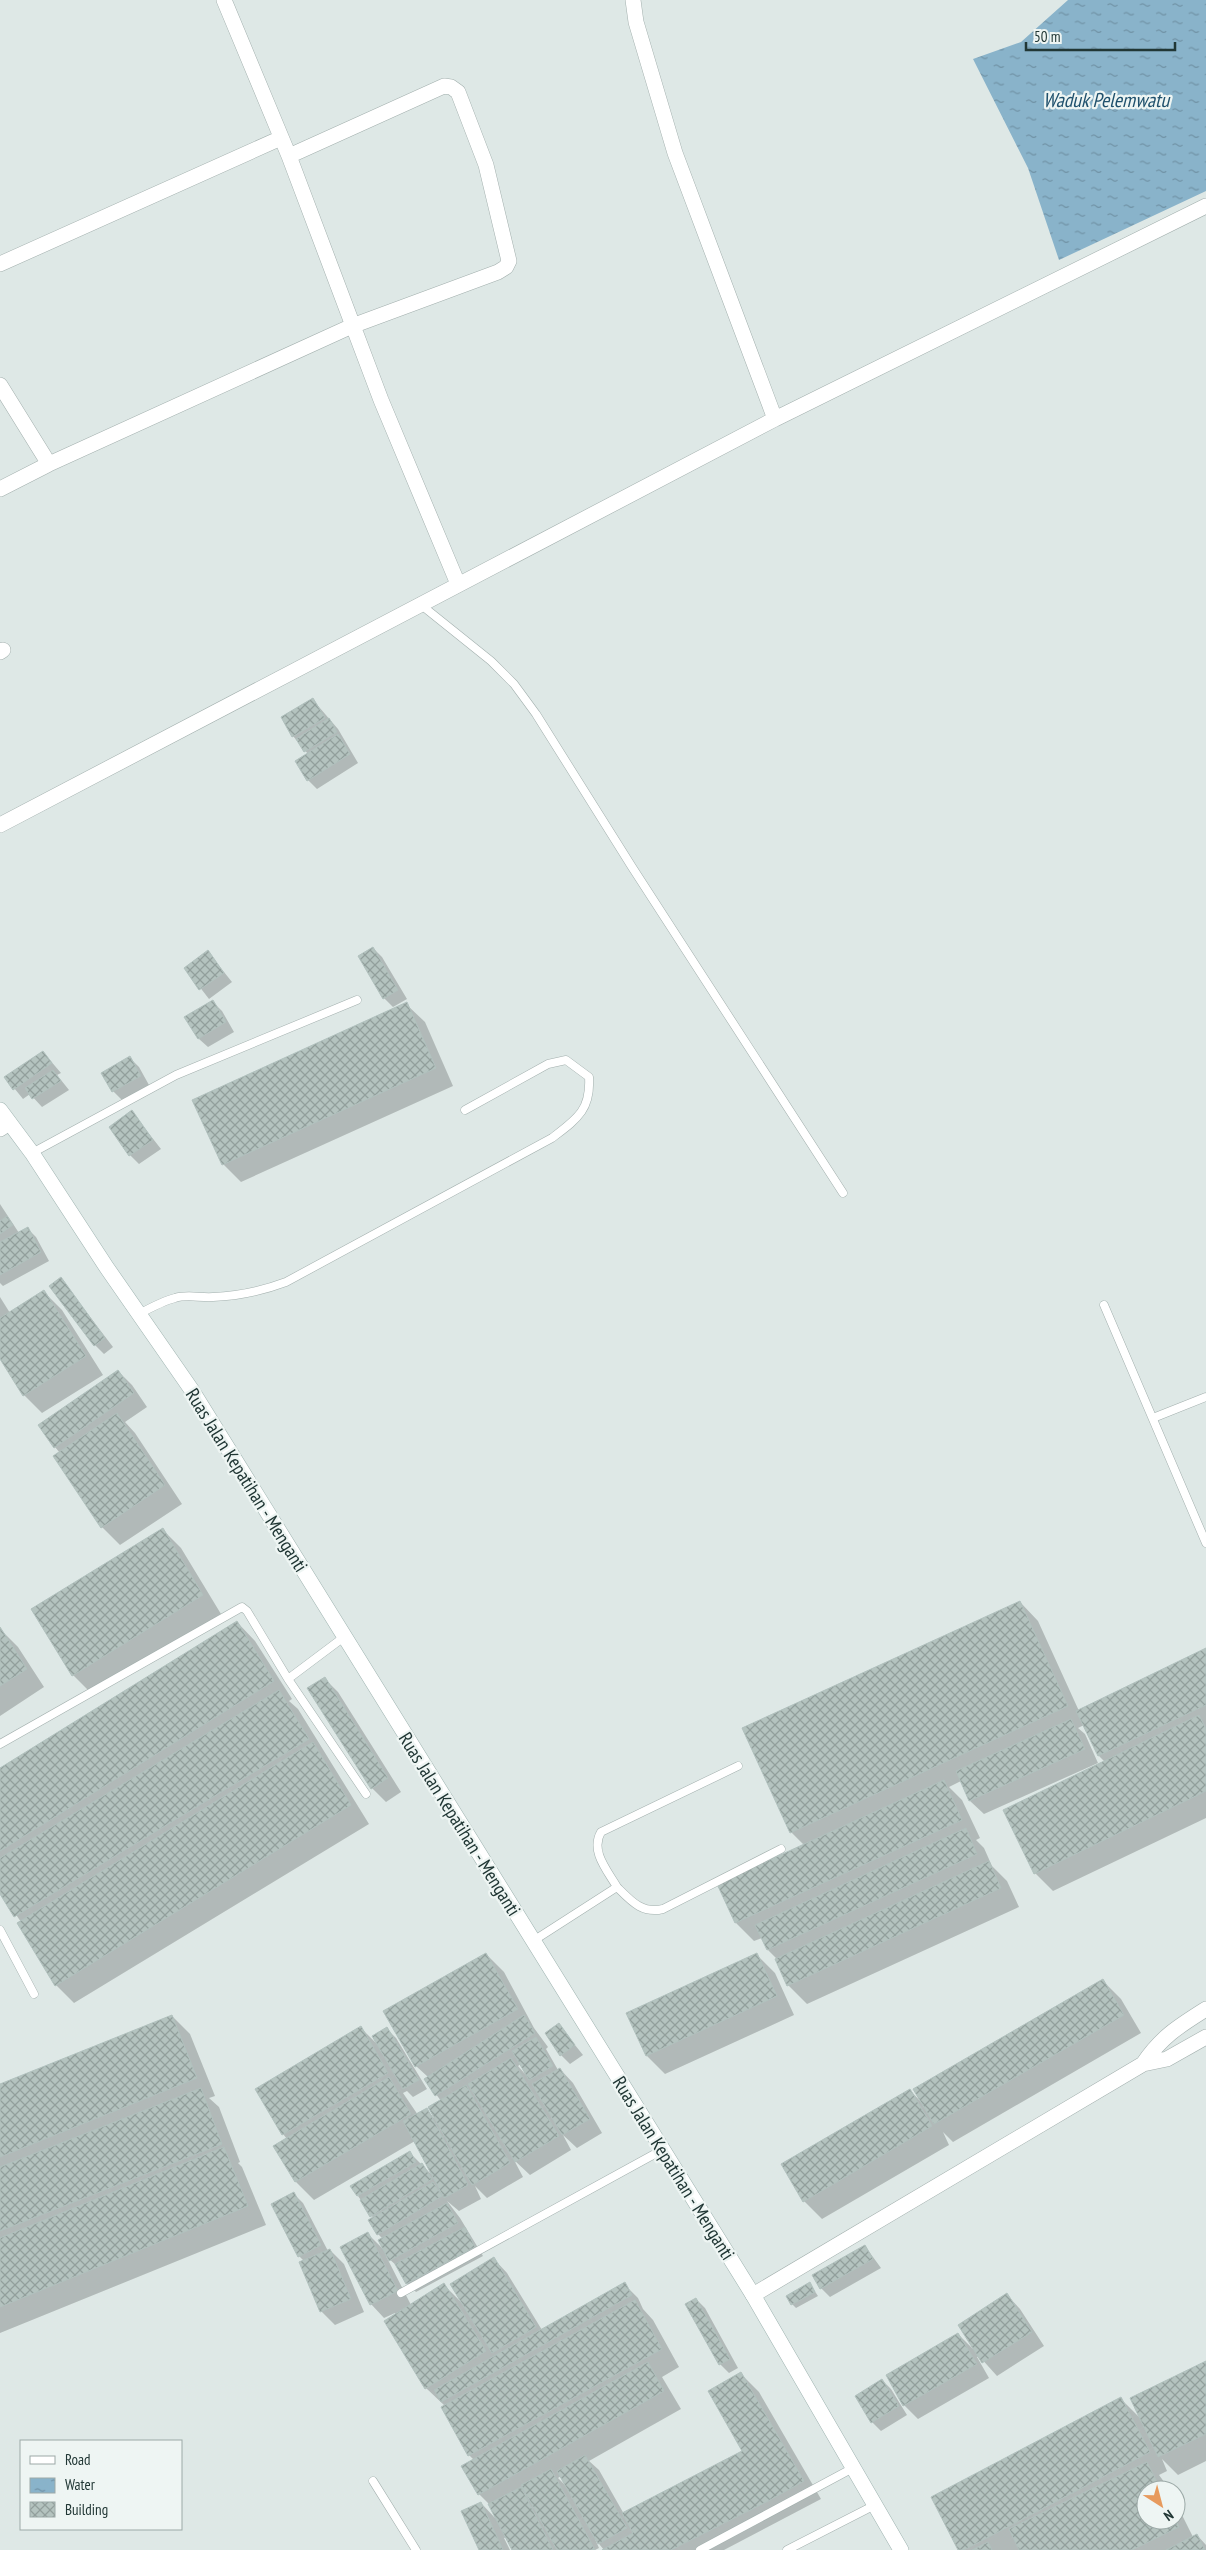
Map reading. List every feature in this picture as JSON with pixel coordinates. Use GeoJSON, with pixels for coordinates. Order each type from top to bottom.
{"type":"FeatureCollection","features":[{"type":"Feature","properties":{"kind":"street"},"geometry":{"type":"LineString","coordinates":[[224,0],[289,156],[352,326],[458,584]]}},
{"type":"Feature","properties":{"kind":"street"},"geometry":{"type":"LineString","coordinates":[[633,0],[636,22],[675,153],[774,419]]}},
{"type":"Feature","properties":{"kind":"street"},"geometry":{"type":"LineString","coordinates":[[0,489],[49,464],[352,326],[506,267],[509,261],[486,165],[458,92],[451,86],[444,86],[289,156]]}},
{"type":"Feature","properties":{"kind":"street"},"geometry":{"type":"LineString","coordinates":[[0,264],[281,138]]}},
{"type":"Feature","properties":{"kind":"street"},"geometry":{"type":"LineString","coordinates":[[0,824],[774,419],[1206,206]]}},
{"type":"Feature","properties":{"kind":"street"},"geometry":{"type":"LineString","coordinates":[[0,384],[49,464]]}},
{"type":"Feature","properties":{"kind":"street","name":"Ruas Jalan Kepatihan - Menganti"},"geometry":{"type":"LineString","coordinates":[[3,1121],[32,1153],[139,1314],[191,1388],[753,2295],[873,2506],[901,2550]]}},
{"type":"Feature","properties":{"kind":"street"},"geometry":{"type":"LineString","coordinates":[[1143,2064],[1164,2037],[1206,2008]]}},
{"type":"Feature","properties":{"kind":"street"},"geometry":{"type":"LineString","coordinates":[[753,2295],[1143,2064],[1166,2059],[1206,2037]]}},
{"type":"Feature","properties":{"kind":"lane"},"geometry":{"type":"LineString","coordinates":[[420,604],[491,661],[514,684],[536,714],[632,867],[843,1193]]}},
{"type":"Feature","properties":{"kind":"lane"},"geometry":{"type":"LineString","coordinates":[[32,1153],[176,1075],[357,1000]]}},
{"type":"Feature","properties":{"kind":"lane"},"geometry":{"type":"LineString","coordinates":[[139,1314],[174,1298],[188,1295],[200,1298],[219,1297],[262,1291],[286,1282],[552,1138],[566,1127],[583,1109],[590,1096],[589,1077],[566,1060],[548,1064],[464,1110]]}},
{"type":"Feature","properties":{"kind":"lane"},"geometry":{"type":"LineString","coordinates":[[1104,1305],[1206,1543]]}},
{"type":"Feature","properties":{"kind":"lane"},"geometry":{"type":"LineString","coordinates":[[1153,1418],[1206,1397]]}},
{"type":"Feature","properties":{"kind":"lane"},"geometry":{"type":"LineString","coordinates":[[0,1744],[242,1608],[247,1611],[288,1679],[366,1794]]}},
{"type":"Feature","properties":{"kind":"lane"},"geometry":{"type":"LineString","coordinates":[[288,1679],[344,1637]]}},
{"type":"Feature","properties":{"kind":"lane"},"geometry":{"type":"LineString","coordinates":[[738,1766],[601,1832],[596,1840],[597,1850],[617,1887],[634,1904],[654,1911],[663,1909],[781,1849]]}},
{"type":"Feature","properties":{"kind":"lane"},"geometry":{"type":"LineString","coordinates":[[533,1942],[617,1887]]}},
{"type":"Feature","properties":{"kind":"lane"},"geometry":{"type":"LineString","coordinates":[[0,1930],[34,1994]]}},
{"type":"Feature","properties":{"kind":"lane"},"geometry":{"type":"LineString","coordinates":[[401,2293],[662,2150]]}},
{"type":"Feature","properties":{"kind":"lane"},"geometry":{"type":"LineString","coordinates":[[700,2550],[853,2468]]}},
{"type":"Feature","properties":{"kind":"lane"},"geometry":{"type":"LineString","coordinates":[[373,2481],[416,2550]]}},
{"type":"Feature","properties":{"kind":"lane"},"geometry":{"type":"LineString","coordinates":[[787,2550],[873,2506]]}},
{"type":"Feature","properties":{"kind":"water","name":"Waduk Pelemwatu"},"geometry":{"type":"Polygon","coordinates":[[[1068,0],[1206,0],[1206,191],[1059,260],[1028,168],[973,59],[1021,42],[1068,0]]]}},
{"type":"Feature","properties":{"kind":"building"},"geometry":{"type":"Polygon","coordinates":[[[313,698],[325,718],[292,737],[281,717],[313,698]]]}},
{"type":"Feature","properties":{"kind":"building"},"geometry":{"type":"Polygon","coordinates":[[[329,718],[337,732],[304,752],[296,739],[329,718]]]}},
{"type":"Feature","properties":{"kind":"building"},"geometry":{"type":"Polygon","coordinates":[[[338,734],[350,754],[307,781],[295,761],[338,734]]]}},
{"type":"Feature","properties":{"kind":"building"},"geometry":{"type":"Polygon","coordinates":[[[373,947],[398,990],[383,999],[358,956],[373,947]]]}},
{"type":"Feature","properties":{"kind":"building"},"geometry":{"type":"Polygon","coordinates":[[[208,950],[224,973],[199,990],[184,968],[208,950]]]}},
{"type":"Feature","properties":{"kind":"building"},"geometry":{"type":"Polygon","coordinates":[[[213,1000],[226,1022],[198,1039],[184,1017],[213,1000]]]}},
{"type":"Feature","properties":{"kind":"building"},"geometry":{"type":"Polygon","coordinates":[[[407,1002],[436,1068],[222,1165],[192,1100],[407,1002]]]}},
{"type":"Feature","properties":{"kind":"building"},"geometry":{"type":"Polygon","coordinates":[[[43,1051],[52,1063],[13,1090],[4,1077],[43,1051]]]}},
{"type":"Feature","properties":{"kind":"building"},"geometry":{"type":"Polygon","coordinates":[[[130,1056],[141,1076],[112,1092],[101,1073],[130,1056]]]}},
{"type":"Feature","properties":{"kind":"building"},"geometry":{"type":"Polygon","coordinates":[[[53,1070],[61,1081],[32,1099],[25,1088],[53,1070]]]}},
{"type":"Feature","properties":{"kind":"building"},"geometry":{"type":"Polygon","coordinates":[[[132,1110],[153,1140],[129,1156],[109,1127],[132,1110]]]}},
{"type":"Feature","properties":{"kind":"building"},"geometry":{"type":"Polygon","coordinates":[[[7,1216],[13,1225],[0,1234],[0,1221],[7,1216]]]}},
{"type":"Feature","properties":{"kind":"building"},"geometry":{"type":"Polygon","coordinates":[[[28,1227],[41,1252],[0,1275],[0,1242],[28,1227]]]}},
{"type":"Feature","properties":{"kind":"building"},"geometry":{"type":"Polygon","coordinates":[[[61,1277],[105,1338],[94,1346],[49,1286],[61,1277]]]}},
{"type":"Feature","properties":{"kind":"building"},"geometry":{"type":"Polygon","coordinates":[[[44,1290],[86,1356],[23,1396],[0,1359],[0,1318],[44,1290]]]}},
{"type":"Feature","properties":{"kind":"building"},"geometry":{"type":"Polygon","coordinates":[[[118,1370],[134,1393],[54,1448],[38,1425],[118,1370]]]}},
{"type":"Feature","properties":{"kind":"building"},"geometry":{"type":"Polygon","coordinates":[[[117,1413],[165,1485],[101,1528],[53,1456],[117,1413]]]}},
{"type":"Feature","properties":{"kind":"building"},"geometry":{"type":"Polygon","coordinates":[[[163,1528],[203,1595],[72,1676],[31,1609],[163,1528]]]}},
{"type":"Feature","properties":{"kind":"building"},"geometry":{"type":"Polygon","coordinates":[[[1020,1601],[1068,1706],[790,1833],[742,1728],[1020,1601]]]}},
{"type":"Feature","properties":{"kind":"building"},"geometry":{"type":"Polygon","coordinates":[[[237,1621],[274,1681],[0,1851],[0,1768],[237,1621]]]}},
{"type":"Feature","properties":{"kind":"building"},"geometry":{"type":"Polygon","coordinates":[[[0,1627],[27,1669],[0,1686],[0,1627]]]}},
{"type":"Feature","properties":{"kind":"building"},"geometry":{"type":"Polygon","coordinates":[[[1206,1648],[1206,1705],[1098,1756],[1076,1711],[1206,1648]]]}},
{"type":"Feature","properties":{"kind":"building"},"geometry":{"type":"Polygon","coordinates":[[[325,1677],[388,1778],[371,1789],[307,1688],[325,1677]]]}},
{"type":"Feature","properties":{"kind":"building"},"geometry":{"type":"Polygon","coordinates":[[[279,1690],[309,1739],[14,1917],[0,1894],[0,1858],[279,1690]]]}},
{"type":"Feature","properties":{"kind":"building"},"geometry":{"type":"Polygon","coordinates":[[[1199,1715],[1206,1729],[1206,1791],[1034,1874],[1003,1810],[1199,1715]]]}},
{"type":"Feature","properties":{"kind":"building"},"geometry":{"type":"Polygon","coordinates":[[[1071,1719],[1085,1749],[969,1801],[956,1771],[1071,1719]]]}},
{"type":"Feature","properties":{"kind":"building"},"geometry":{"type":"Polygon","coordinates":[[[313,1742],[351,1805],[55,1986],[17,1923],[313,1742]]]}},
{"type":"Feature","properties":{"kind":"building"},"geometry":{"type":"Polygon","coordinates":[[[944,1780],[962,1820],[735,1923],[717,1884],[944,1780]]]}},
{"type":"Feature","properties":{"kind":"building"},"geometry":{"type":"Polygon","coordinates":[[[966,1828],[977,1854],[767,1950],[755,1925],[966,1828]]]}},
{"type":"Feature","properties":{"kind":"building"},"geometry":{"type":"Polygon","coordinates":[[[989,1861],[1001,1888],[787,1986],[775,1959],[989,1861]]]}},
{"type":"Feature","properties":{"kind":"building"},"geometry":{"type":"Polygon","coordinates":[[[486,1953],[518,2009],[415,2067],[383,2011],[486,1953]]]}},
{"type":"Feature","properties":{"kind":"building"},"geometry":{"type":"Polygon","coordinates":[[[757,1953],[777,1996],[646,2056],[626,2013],[757,1953]]]}},
{"type":"Feature","properties":{"kind":"building"},"geometry":{"type":"Polygon","coordinates":[[[1103,1979],[1124,2015],[934,2124],[913,2089],[1103,1979]]]}},
{"type":"Feature","properties":{"kind":"building"},"geometry":{"type":"Polygon","coordinates":[[[172,2015],[197,2078],[0,2157],[0,2084],[172,2015]]]}},
{"type":"Feature","properties":{"kind":"building"},"geometry":{"type":"Polygon","coordinates":[[[524,2015],[535,2033],[435,2096],[424,2079],[524,2015]]]}},
{"type":"Feature","properties":{"kind":"building"},"geometry":{"type":"Polygon","coordinates":[[[559,2023],[575,2045],[560,2056],[545,2033],[559,2023]]]}},
{"type":"Feature","properties":{"kind":"building"},"geometry":{"type":"Polygon","coordinates":[[[361,2026],[388,2073],[282,2135],[255,2089],[361,2026]]]}},
{"type":"Feature","properties":{"kind":"building"},"geometry":{"type":"Polygon","coordinates":[[[387,2027],[419,2080],[403,2089],[372,2036],[387,2027]]]}},
{"type":"Feature","properties":{"kind":"building"},"geometry":{"type":"Polygon","coordinates":[[[536,2037],[553,2066],[529,2080],[512,2051],[536,2037]]]}},
{"type":"Feature","properties":{"kind":"building"},"geometry":{"type":"Polygon","coordinates":[[[511,2058],[559,2136],[515,2162],[468,2084],[511,2058]]]}},
{"type":"Feature","properties":{"kind":"building"},"geometry":{"type":"Polygon","coordinates":[[[560,2068],[590,2119],[562,2135],[532,2084],[560,2068]]]}},
{"type":"Feature","properties":{"kind":"building"},"geometry":{"type":"Polygon","coordinates":[[[389,2077],[411,2114],[295,2182],[273,2146],[389,2077]]]}},
{"type":"Feature","properties":{"kind":"building"},"geometry":{"type":"Polygon","coordinates":[[[466,2085],[510,2163],[472,2185],[428,2107],[466,2085]]]}},
{"type":"Feature","properties":{"kind":"building"},"geometry":{"type":"Polygon","coordinates":[[[201,2088],[222,2144],[0,2231],[0,2167],[201,2088]]]}},
{"type":"Feature","properties":{"kind":"building"},"geometry":{"type":"Polygon","coordinates":[[[910,2089],[932,2126],[803,2202],[781,2164],[910,2089]]]}},
{"type":"Feature","properties":{"kind":"building"},"geometry":{"type":"Polygon","coordinates":[[[427,2108],[468,2185],[444,2198],[403,2121],[427,2108]]]}},
{"type":"Feature","properties":{"kind":"building"},"geometry":{"type":"Polygon","coordinates":[[[224,2147],[248,2206],[0,2307],[0,2238],[224,2147]]]}},
{"type":"Feature","properties":{"kind":"building"},"geometry":{"type":"Polygon","coordinates":[[[410,2151],[416,2162],[357,2196],[350,2186],[410,2151]]]}},
{"type":"Feature","properties":{"kind":"building"},"geometry":{"type":"Polygon","coordinates":[[[422,2163],[432,2179],[370,2217],[360,2200],[422,2163]]]}},
{"type":"Feature","properties":{"kind":"building"},"geometry":{"type":"Polygon","coordinates":[[[433,2182],[442,2196],[377,2235],[368,2220],[433,2182]]]}},
{"type":"Feature","properties":{"kind":"building"},"geometry":{"type":"Polygon","coordinates":[[[294,2192],[321,2245],[298,2257],[271,2204],[294,2192]]]}},
{"type":"Feature","properties":{"kind":"building"},"geometry":{"type":"Polygon","coordinates":[[[447,2203],[458,2223],[389,2261],[378,2240],[447,2203]]]}},
{"type":"Feature","properties":{"kind":"building"},"geometry":{"type":"Polygon","coordinates":[[[465,2227],[475,2247],[406,2284],[395,2264],[465,2227]]]}},
{"type":"Feature","properties":{"kind":"building"},"geometry":{"type":"Polygon","coordinates":[[[368,2232],[398,2291],[370,2305],[340,2247],[368,2232]]]}},
{"type":"Feature","properties":{"kind":"building"},"geometry":{"type":"Polygon","coordinates":[[[865,2245],[873,2259],[820,2289],[812,2275],[865,2245]]]}},
{"type":"Feature","properties":{"kind":"building"},"geometry":{"type":"Polygon","coordinates":[[[330,2249],[351,2299],[320,2312],[299,2262],[330,2249]]]}},
{"type":"Feature","properties":{"kind":"building"},"geometry":{"type":"Polygon","coordinates":[[[494,2257],[536,2327],[492,2353],[450,2284],[494,2257]]]}},
{"type":"Feature","properties":{"kind":"building"},"geometry":{"type":"Polygon","coordinates":[[[625,2282],[632,2295],[441,2402],[434,2390],[625,2282]]]}},
{"type":"Feature","properties":{"kind":"building"},"geometry":{"type":"Polygon","coordinates":[[[810,2282],[815,2292],[791,2305],[786,2296],[810,2282]]]}},
{"type":"Feature","properties":{"kind":"building"},"geometry":{"type":"Polygon","coordinates":[[[444,2283],[486,2351],[425,2389],[384,2321],[444,2283]]]}},
{"type":"Feature","properties":{"kind":"building"},"geometry":{"type":"Polygon","coordinates":[[[1007,2293],[1032,2332],[982,2363],[958,2325],[1007,2293]]]}},
{"type":"Feature","properties":{"kind":"building"},"geometry":{"type":"Polygon","coordinates":[[[696,2298],[730,2359],[719,2365],[685,2304],[696,2298]]]}},
{"type":"Feature","properties":{"kind":"building"},"geometry":{"type":"Polygon","coordinates":[[[635,2300],[662,2349],[468,2456],[441,2407],[635,2300]]]}},
{"type":"Feature","properties":{"kind":"building"},"geometry":{"type":"Polygon","coordinates":[[[958,2333],[977,2364],[903,2406],[886,2375],[958,2333]]]}},
{"type":"Feature","properties":{"kind":"building"},"geometry":{"type":"Polygon","coordinates":[[[1206,2361],[1206,2434],[1158,2457],[1130,2398],[1206,2361]]]}},
{"type":"Feature","properties":{"kind":"building"},"geometry":{"type":"Polygon","coordinates":[[[648,2362],[664,2391],[478,2495],[461,2466],[648,2362]]]}},
{"type":"Feature","properties":{"kind":"building"},"geometry":{"type":"Polygon","coordinates":[[[741,2372],[804,2481],[671,2550],[602,2550],[633,2533],[622,2513],[742,2451],[708,2391],[741,2372]]]}},
{"type":"Feature","properties":{"kind":"building"},"geometry":{"type":"Polygon","coordinates":[[[882,2379],[899,2406],[871,2423],[855,2396],[882,2379]]]}},
{"type":"Feature","properties":{"kind":"building"},"geometry":{"type":"Polygon","coordinates":[[[1121,2397],[1150,2452],[964,2550],[958,2550],[931,2497],[1121,2397]]]}},
{"type":"Feature","properties":{"kind":"building"},"geometry":{"type":"Polygon","coordinates":[[[585,2455],[627,2528],[598,2544],[557,2471],[585,2455]]]}},
{"type":"Feature","properties":{"kind":"building"},"geometry":{"type":"Polygon","coordinates":[[[1147,2462],[1156,2480],[1136,2480],[1136,2530],[1173,2530],[1132,2550],[1019,2550],[1009,2529],[1147,2462]]]}},
{"type":"Feature","properties":{"kind":"building"},"geometry":{"type":"Polygon","coordinates":[[[551,2469],[595,2550],[557,2550],[521,2485],[551,2469]]]}},
{"type":"Feature","properties":{"kind":"building"},"geometry":{"type":"Polygon","coordinates":[[[521,2487],[553,2550],[512,2550],[488,2504],[521,2487]]]}},
{"type":"Feature","properties":{"kind":"building"},"geometry":{"type":"Polygon","coordinates":[[[481,2502],[503,2550],[479,2550],[461,2511],[481,2502]]]}},
{"type":"Feature","properties":{"kind":"building"},"geometry":{"type":"Polygon","coordinates":[[[1197,2534],[1205,2550],[1166,2550],[1197,2534]]]}},
{"type":"Feature","properties":{"kind":"building"},"geometry":{"type":"Polygon","coordinates":[[[988,2542],[992,2550],[972,2550],[988,2542]]]}}]}
